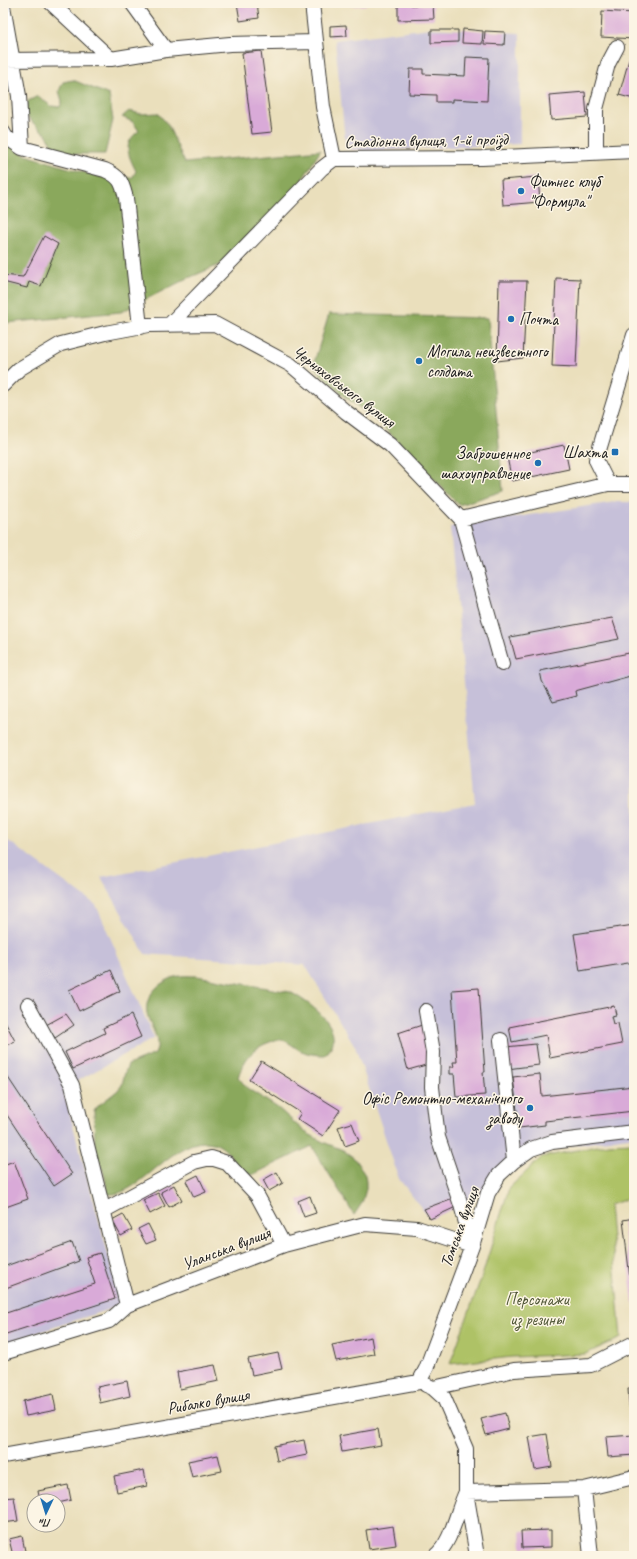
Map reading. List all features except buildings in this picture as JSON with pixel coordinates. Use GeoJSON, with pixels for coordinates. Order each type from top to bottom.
{"type":"FeatureCollection","features":[{"type":"Feature","properties":{"kind":"street"},"geometry":{"type":"LineString","coordinates":[[51,3],[111,59]]}},
{"type":"Feature","properties":{"kind":"street"},"geometry":{"type":"LineString","coordinates":[[132,3],[166,50]]}},
{"type":"Feature","properties":{"kind":"street"},"geometry":{"type":"LineString","coordinates":[[312,3],[323,107],[334,159]]}},
{"type":"Feature","properties":{"kind":"street"},"geometry":{"type":"LineString","coordinates":[[3,6],[8,60],[19,96],[22,148]]}},
{"type":"Feature","properties":{"kind":"street"},"geometry":{"type":"LineString","coordinates":[[8,60],[111,59],[166,50],[230,44],[316,42]]}},
{"type":"Feature","properties":{"kind":"street"},"geometry":{"type":"LineString","coordinates":[[596,153],[596,109],[608,64],[617,47]]}},
{"type":"Feature","properties":{"kind":"street"},"geometry":{"type":"LineString","coordinates":[[3,132],[6,137],[22,148],[105,170],[115,174],[122,183],[126,198],[140,327]]}},
{"type":"Feature","properties":{"kind":"street","name":"Стадіонна вулиця, 1-й проїзд"},"geometry":{"type":"LineString","coordinates":[[169,325],[321,169],[334,159],[482,158],[634,151]]}},
{"type":"Feature","properties":{"kind":"street","name":"Черняховського вулиця"},"geometry":{"type":"LineString","coordinates":[[3,385],[19,369],[61,344],[105,333],[140,327],[215,324],[291,365],[346,412],[390,445],[462,519]]}},
{"type":"Feature","properties":{"kind":"street"},"geometry":{"type":"LineString","coordinates":[[608,484],[596,460],[634,335]]}},
{"type":"Feature","properties":{"kind":"street"},"geometry":{"type":"LineString","coordinates":[[502,664],[462,519],[608,484],[634,484]]}},
{"type":"Feature","properties":{"kind":"street"},"geometry":{"type":"LineString","coordinates":[[28,1005],[72,1086],[127,1305]]}},
{"type":"Feature","properties":{"kind":"street"},"geometry":{"type":"LineString","coordinates":[[426,1011],[433,1052],[432,1087],[438,1137],[461,1205],[472,1246]]}},
{"type":"Feature","properties":{"kind":"street"},"geometry":{"type":"LineString","coordinates":[[501,1040],[514,1161]]}},
{"type":"Feature","properties":{"kind":"street","name":"Томська вулиця"},"geometry":{"type":"LineString","coordinates":[[419,1382],[426,1369],[472,1246],[488,1193],[499,1175],[514,1161],[531,1149],[552,1142],[634,1132]]}},
{"type":"Feature","properties":{"kind":"street"},"geometry":{"type":"LineString","coordinates":[[103,1211],[194,1162],[211,1158],[227,1163],[257,1195],[284,1246]]}},
{"type":"Feature","properties":{"kind":"street","name":"Уланська вулиця"},"geometry":{"type":"LineString","coordinates":[[3,1353],[109,1321],[127,1305],[284,1246],[365,1224],[417,1228],[472,1246]]}},
{"type":"Feature","properties":{"kind":"street"},"geometry":{"type":"LineString","coordinates":[[433,1388],[514,1370],[591,1365],[634,1343]]}},
{"type":"Feature","properties":{"kind":"street"},"geometry":{"type":"LineString","coordinates":[[419,1382],[433,1388],[444,1398],[466,1449],[466,1492],[477,1556]]}},
{"type":"Feature","properties":{"kind":"street","name":"Рибалко вулиця"},"geometry":{"type":"LineString","coordinates":[[3,1456],[419,1382]]}},
{"type":"Feature","properties":{"kind":"street"},"geometry":{"type":"LineString","coordinates":[[466,1492],[584,1488],[634,1477]]}},
{"type":"Feature","properties":{"kind":"street"},"geometry":{"type":"LineString","coordinates":[[584,1488],[591,1556]]}},
{"type":"Feature","properties":{"kind":"street"},"geometry":{"type":"LineString","coordinates":[[436,1556],[450,1535],[466,1492]]}},
{"type":"Feature","properties":{"kind":"shaded area"},"geometry":{"type":"Polygon","coordinates":[[[430,28],[520,33],[520,144],[366,151],[346,149],[335,40],[430,28]]]}},
{"type":"Feature","properties":{"kind":"shaded area"},"geometry":{"type":"Polygon","coordinates":[[[615,502],[634,502],[634,1136],[525,1153],[467,1203],[430,1219],[399,1179],[355,1046],[305,965],[145,954],[101,877],[475,803],[450,527],[615,502]]]}},
{"type":"Feature","properties":{"kind":"shaded area"},"geometry":{"type":"Polygon","coordinates":[[[3,837],[96,905],[154,1038],[63,1089],[122,1305],[3,1344],[3,837]]]}},
{"type":"Feature","properties":{"kind":"green space"},"geometry":{"type":"Polygon","coordinates":[[[73,80],[109,95],[113,120],[105,154],[75,154],[53,148],[47,135],[33,123],[24,112],[28,101],[38,96],[51,106],[60,107],[62,101],[59,91],[63,82],[73,80]]]}},
{"type":"Feature","properties":{"kind":"green space"},"geometry":{"type":"Polygon","coordinates":[[[129,111],[141,114],[158,113],[168,125],[185,163],[321,150],[279,216],[231,260],[186,279],[121,312],[6,323],[3,315],[3,245],[5,214],[3,209],[3,141],[26,155],[65,167],[102,177],[132,178],[136,171],[129,154],[128,145],[130,140],[139,131],[133,122],[122,117],[129,111]]]}},
{"type":"Feature","properties":{"kind":"green space"},"geometry":{"type":"Polygon","coordinates":[[[329,314],[488,318],[503,491],[459,505],[383,426],[342,394],[313,366],[329,314]]]}},
{"type":"Feature","properties":{"kind":"green space"},"geometry":{"type":"Polygon","coordinates":[[[183,976],[197,976],[290,992],[317,1010],[331,1027],[333,1037],[332,1046],[325,1055],[307,1053],[284,1041],[274,1040],[258,1048],[250,1055],[243,1065],[238,1077],[247,1088],[278,1108],[305,1132],[323,1142],[343,1150],[354,1158],[365,1175],[366,1189],[362,1203],[354,1215],[312,1146],[252,1175],[238,1167],[230,1155],[220,1146],[213,1143],[199,1142],[185,1147],[133,1186],[120,1193],[108,1194],[104,1173],[95,1152],[94,1111],[122,1085],[128,1065],[155,1054],[157,1043],[147,1013],[150,995],[158,986],[169,979],[183,976]]]}},
{"type":"Feature","properties":{"kind":"green space","name":"Персонажи из резины"},"geometry":{"type":"Polygon","coordinates":[[[634,1143],[634,1197],[609,1205],[621,1338],[585,1354],[512,1357],[450,1364],[483,1273],[509,1188],[542,1157],[608,1144],[634,1143]]]}},
{"type":"Feature","properties":{"kind":"place","name":"Фитнес клуб \"Формула\""},"geometry":{"type":"Point","coordinates":[521,191]}},
{"type":"Feature","properties":{"kind":"place","name":"Почта"},"geometry":{"type":"Point","coordinates":[511,319]}},
{"type":"Feature","properties":{"kind":"place","name":"Могила неизвестного солдата"},"geometry":{"type":"Point","coordinates":[419,361]}},
{"type":"Feature","properties":{"kind":"place","name":"Шахта"},"geometry":{"type":"Point","coordinates":[615,452]}},
{"type":"Feature","properties":{"kind":"place","name":"Заброшенное шахоуправление"},"geometry":{"type":"Point","coordinates":[538,463]}},
{"type":"Feature","properties":{"kind":"place","name":"Офіс Ремонтно-механічного заводу"},"geometry":{"type":"Point","coordinates":[530,1108]}}]}
